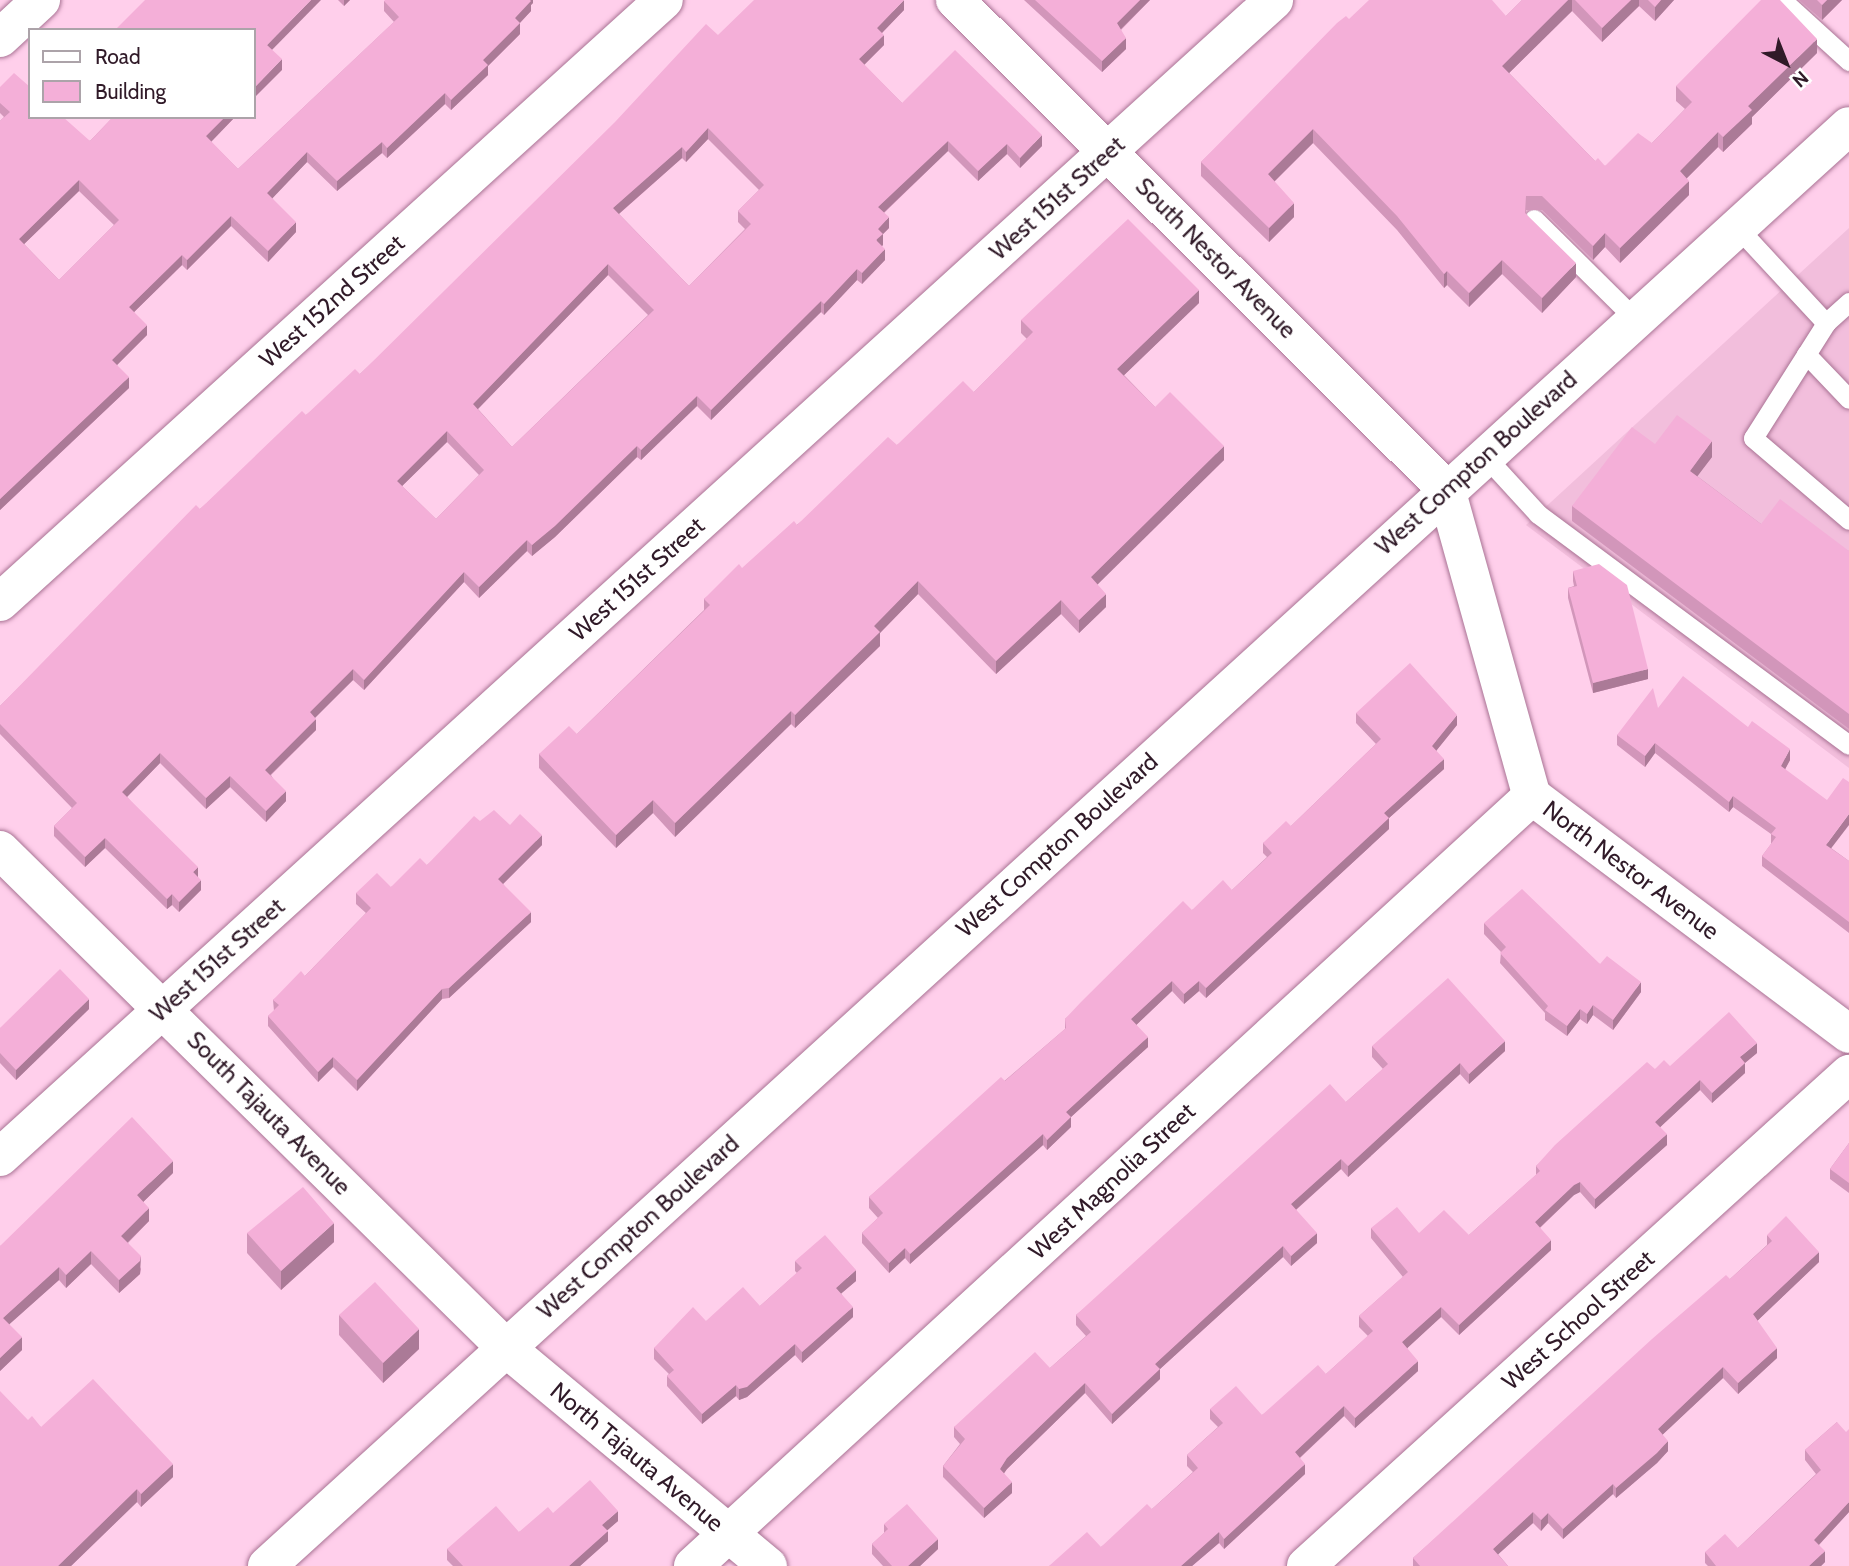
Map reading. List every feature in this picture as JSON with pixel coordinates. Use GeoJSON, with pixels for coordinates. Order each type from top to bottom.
{"type":"FeatureCollection","features":[{"type":"Feature","properties":{"kind":"street"},"geometry":{"type":"LineString","coordinates":[[0,38],[41,0]]}},
{"type":"Feature","properties":{"kind":"street","name":"West 152nd Street"},"geometry":{"type":"LineString","coordinates":[[0,602],[664,0]]}},
{"type":"Feature","properties":{"kind":"street","name":"South Nestor Avenue"},"geometry":{"type":"LineString","coordinates":[[955,0],[1110,151],[1446,489]]}},
{"type":"Feature","properties":{"kind":"street","name":"West 151st Street"},"geometry":{"type":"LineString","coordinates":[[0,1157],[1274,0]]}},
{"type":"Feature","properties":{"kind":"street","name":"West Compton Boulevard"},"geometry":{"type":"LineString","coordinates":[[267,1566],[1446,489],[1849,126]]}},
{"type":"Feature","properties":{"kind":"street","name":"North Nestor Avenue"},"geometry":{"type":"LineString","coordinates":[[1446,489],[1532,796],[1849,1034]]}},
{"type":"Feature","properties":{"kind":"street","name":"West Magnolia Street"},"geometry":{"type":"LineString","coordinates":[[693,1566],[1532,796]]}},
{"type":"Feature","properties":{"kind":"street","name":"South Tajauta Avenue"},"geometry":{"type":"LineString","coordinates":[[0,850],[506,1348]]}},
{"type":"Feature","properties":{"kind":"street","name":"West School Street"},"geometry":{"type":"LineString","coordinates":[[1306,1566],[1849,1074]]}},
{"type":"Feature","properties":{"kind":"street","name":"North Tajauta Avenue"},"geometry":{"type":"LineString","coordinates":[[506,1348],[768,1566]]}},
{"type":"Feature","properties":{"kind":"lane"},"geometry":{"type":"LineString","coordinates":[[1782,0],[1849,61]]}},
{"type":"Feature","properties":{"kind":"lane"},"geometry":{"type":"LineString","coordinates":[[1534,219],[1635,319]]}},
{"type":"Feature","properties":{"kind":"lane"},"geometry":{"type":"LineString","coordinates":[[1737,228],[1826,323]]}},
{"type":"Feature","properties":{"kind":"lane"},"geometry":{"type":"LineString","coordinates":[[1849,302],[1826,323],[1753,438],[1849,519]]}},
{"type":"Feature","properties":{"kind":"lane"},"geometry":{"type":"LineString","coordinates":[[1806,354],[1849,399]]}},
{"type":"Feature","properties":{"kind":"lane"},"geometry":{"type":"LineString","coordinates":[[1484,455],[1538,514],[1849,745]]}},
{"type":"Feature","properties":{"kind":"shaded area"},"geometry":{"type":"Polygon","coordinates":[[[1849,228],[1849,768],[1526,525],[1849,228]]]}},
{"type":"Feature","properties":{"kind":"building"},"geometry":{"type":"Polygon","coordinates":[[[145,0],[311,0],[267,45],[282,59],[256,86],[256,28],[117,28],[145,0]]]}},
{"type":"Feature","properties":{"kind":"building"},"geometry":{"type":"Polygon","coordinates":[[[385,0],[531,1],[515,18],[520,23],[483,60],[488,65],[451,100],[445,93],[387,148],[382,142],[337,181],[307,152],[267,193],[296,222],[268,251],[231,216],[187,260],[182,255],[129,307],[147,325],[112,360],[129,377],[0,499],[0,121],[10,112],[0,103],[0,87],[14,73],[28,85],[28,119],[65,119],[90,141],[111,119],[223,119],[206,136],[238,169],[399,17],[385,0]],[[79,180],[19,239],[59,280],[119,220],[79,180]]]}},
{"type":"Feature","properties":{"kind":"building"},"geometry":{"type":"Polygon","coordinates":[[[754,0],[904,0],[877,28],[884,35],[859,59],[902,103],[955,50],[1042,135],[1020,158],[1007,144],[978,171],[948,141],[878,207],[889,217],[878,229],[883,234],[876,240],[885,249],[862,273],[857,269],[824,304],[821,301],[711,410],[697,396],[641,450],[637,446],[555,526],[532,545],[527,540],[479,587],[464,572],[364,680],[353,669],[310,712],[316,719],[265,770],[286,791],[266,811],[230,776],[206,798],[160,753],[122,792],[198,867],[193,872],[201,880],[179,902],[172,894],[167,899],[105,838],[85,857],[54,826],[77,803],[0,724],[0,706],[196,505],[200,509],[302,411],[306,415],[355,369],[360,374],[615,122],[706,24],[718,35],[754,0]],[[708,128],[686,152],[682,147],[613,208],[689,286],[751,224],[738,211],[764,185],[708,128]],[[608,264],[473,404],[512,447],[654,310],[608,264]],[[447,431],[397,481],[436,519],[484,470],[447,431]]]}},
{"type":"Feature","properties":{"kind":"building"},"geometry":{"type":"Polygon","coordinates":[[[1035,0],[1140,0],[1117,23],[1126,38],[1102,61],[1035,0]]]}},
{"type":"Feature","properties":{"kind":"building"},"geometry":{"type":"Polygon","coordinates":[[[1369,0],[1492,0],[1506,16],[1522,0],[1568,0],[1502,66],[1595,161],[1598,158],[1605,166],[1638,133],[1652,143],[1692,102],[1676,86],[1761,0],[1780,0],[1817,39],[1748,106],[1752,110],[1723,137],[1718,132],[1680,171],[1689,181],[1620,248],[1605,233],[1593,246],[1542,196],[1526,196],[1525,213],[1576,263],[1542,298],[1502,260],[1469,293],[1447,271],[1444,274],[1397,216],[1313,129],[1268,174],[1294,203],[1269,228],[1201,162],[1337,23],[1346,16],[1349,19],[1369,0]]]}},
{"type":"Feature","properties":{"kind":"building"},"geometry":{"type":"Polygon","coordinates":[[[1575,0],[1631,0],[1602,28],[1575,0]]]}},
{"type":"Feature","properties":{"kind":"building"},"geometry":{"type":"Polygon","coordinates":[[[1648,0],[1661,0],[1655,7],[1648,0]]]}},
{"type":"Feature","properties":{"kind":"building"},"geometry":{"type":"Polygon","coordinates":[[[1128,219],[1199,290],[1117,369],[1155,407],[1170,392],[1224,446],[1091,577],[1106,594],[1079,620],[1061,600],[996,661],[918,581],[874,626],[880,632],[795,715],[791,711],[675,823],[653,800],[616,835],[539,754],[569,726],[577,734],[710,605],[704,599],[739,564],[742,568],[794,521],[797,525],[888,437],[897,445],[963,381],[974,392],[1033,332],[1021,320],[1128,219]]]}},
{"type":"Feature","properties":{"kind":"building"},"geometry":{"type":"Polygon","coordinates":[[[1677,415],[1712,441],[1690,471],[1761,524],[1780,499],[1849,551],[1849,714],[1572,506],[1632,427],[1655,444],[1677,415]]]}},
{"type":"Feature","properties":{"kind":"building"},"geometry":{"type":"Polygon","coordinates":[[[1599,564],[1627,585],[1648,669],[1593,683],[1568,588],[1577,586],[1573,571],[1599,564]]]}},
{"type":"Feature","properties":{"kind":"building"},"geometry":{"type":"Polygon","coordinates":[[[1410,663],[1457,715],[1432,746],[1444,759],[1384,813],[1389,818],[1206,988],[1199,981],[1184,994],[1172,981],[1131,1019],[1148,1037],[1066,1112],[1071,1117],[1047,1140],[1043,1134],[910,1254],[905,1248],[889,1263],[862,1233],[883,1213],[869,1197],[1001,1077],[1005,1081],[1066,1028],[1065,1019],[1183,901],[1192,910],[1223,880],[1232,890],[1272,853],[1263,843],[1286,821],[1291,826],[1381,739],[1356,713],[1410,663]]]}},
{"type":"Feature","properties":{"kind":"building"},"geometry":{"type":"Polygon","coordinates":[[[1683,676],[1748,727],[1752,721],[1790,749],[1781,766],[1827,800],[1843,778],[1849,782],[1849,814],[1826,845],[1849,861],[1849,922],[1762,856],[1776,837],[1771,834],[1776,828],[1733,796],[1729,802],[1655,743],[1645,756],[1617,735],[1653,688],[1658,708],[1683,676]]]}},
{"type":"Feature","properties":{"kind":"building"},"geometry":{"type":"Polygon","coordinates":[[[494,810],[510,825],[520,814],[542,835],[498,879],[531,912],[449,988],[442,989],[357,1080],[333,1057],[318,1072],[268,1016],[279,1005],[273,1000],[301,971],[305,976],[371,908],[356,893],[377,873],[391,887],[420,858],[427,865],[474,816],[480,821],[494,810]]]}},
{"type":"Feature","properties":{"kind":"building"},"geometry":{"type":"Polygon","coordinates":[[[1522,889],[1600,964],[1607,956],[1641,982],[1613,1020],[1593,1005],[1587,1014],[1580,1009],[1567,1026],[1545,1010],[1548,1006],[1500,953],[1506,947],[1484,923],[1522,889]]]}},
{"type":"Feature","properties":{"kind":"building"},"geometry":{"type":"Polygon","coordinates":[[[60,969],[89,999],[16,1070],[0,1053],[0,1028],[60,969]]]}},
{"type":"Feature","properties":{"kind":"building"},"geometry":{"type":"Polygon","coordinates":[[[1448,978],[1505,1041],[1469,1074],[1460,1063],[1348,1166],[1341,1159],[1291,1204],[1317,1233],[1291,1256],[1283,1246],[1155,1364],[1160,1369],[1112,1414],[1085,1383],[1007,1458],[1000,1469],[1012,1482],[984,1508],[943,1466],[965,1439],[954,1427],[1035,1352],[1050,1368],[1091,1332],[1076,1315],[1330,1084],[1346,1102],[1388,1064],[1372,1046],[1448,978]]]}},
{"type":"Feature","properties":{"kind":"building"},"geometry":{"type":"Polygon","coordinates":[[[1729,1012],[1757,1043],[1740,1057],[1745,1063],[1712,1093],[1700,1080],[1655,1122],[1667,1134],[1595,1199],[1580,1182],[1574,1185],[1535,1222],[1551,1240],[1459,1325],[1441,1307],[1402,1342],[1418,1361],[1355,1418],[1344,1406],[1295,1452],[1305,1464],[1224,1539],[1219,1532],[1181,1566],[1049,1566],[1087,1532],[1101,1547],[1147,1504],[1152,1509],[1198,1468],[1187,1455],[1223,1423],[1210,1409],[1236,1386],[1262,1415],[1318,1365],[1326,1374],[1373,1331],[1359,1316],[1408,1272],[1371,1228],[1397,1207],[1419,1233],[1444,1210],[1469,1235],[1540,1171],[1536,1166],[1555,1145],[1647,1062],[1655,1069],[1664,1060],[1670,1066],[1729,1012]]]}},
{"type":"Feature","properties":{"kind":"building"},"geometry":{"type":"Polygon","coordinates":[[[132,1117],[173,1161],[137,1195],[149,1208],[121,1236],[141,1256],[140,1261],[119,1280],[91,1251],[66,1275],[59,1267],[3,1318],[22,1337],[0,1358],[0,1246],[132,1117]]]}},
{"type":"Feature","properties":{"kind":"building"},"geometry":{"type":"Polygon","coordinates":[[[1849,1143],[1849,1183],[1830,1169],[1849,1143]]]}},
{"type":"Feature","properties":{"kind":"building"},"geometry":{"type":"Polygon","coordinates":[[[303,1187],[334,1223],[281,1271],[247,1233],[303,1187]]]}},
{"type":"Feature","properties":{"kind":"building"},"geometry":{"type":"Polygon","coordinates":[[[1786,1216],[1819,1252],[1753,1314],[1777,1348],[1738,1383],[1723,1367],[1658,1429],[1668,1441],[1657,1453],[1616,1488],[1613,1484],[1563,1529],[1548,1513],[1541,1520],[1533,1512],[1493,1549],[1508,1566],[1420,1566],[1413,1558],[1652,1339],[1726,1275],[1730,1279],[1772,1241],[1767,1235],[1786,1216]]]}},
{"type":"Feature","properties":{"kind":"building"},"geometry":{"type":"Polygon","coordinates":[[[825,1235],[856,1270],[836,1288],[853,1307],[802,1352],[795,1344],[747,1387],[739,1389],[736,1385],[702,1414],[667,1376],[674,1370],[654,1348],[693,1307],[706,1321],[743,1287],[760,1306],[802,1268],[795,1261],[825,1235]]]}},
{"type":"Feature","properties":{"kind":"building"},"geometry":{"type":"Polygon","coordinates":[[[375,1282],[419,1329],[383,1363],[339,1315],[375,1282]]]}},
{"type":"Feature","properties":{"kind":"building"},"geometry":{"type":"Polygon","coordinates":[[[93,1379],[173,1464],[141,1494],[137,1489],[58,1566],[0,1566],[0,1391],[28,1420],[32,1416],[41,1427],[93,1379]]]}},
{"type":"Feature","properties":{"kind":"building"},"geometry":{"type":"Polygon","coordinates":[[[1837,1422],[1846,1432],[1849,1429],[1849,1502],[1814,1540],[1825,1551],[1809,1566],[1716,1566],[1705,1552],[1725,1534],[1738,1548],[1821,1470],[1805,1450],[1837,1422]]]}},
{"type":"Feature","properties":{"kind":"building"},"geometry":{"type":"Polygon","coordinates":[[[590,1480],[618,1511],[602,1525],[608,1531],[569,1566],[463,1566],[447,1549],[496,1506],[519,1532],[548,1507],[553,1513],[590,1480]]]}},
{"type":"Feature","properties":{"kind":"building"},"geometry":{"type":"Polygon","coordinates":[[[907,1504],[938,1539],[908,1566],[892,1566],[872,1544],[888,1529],[884,1524],[907,1504]]]}}]}
